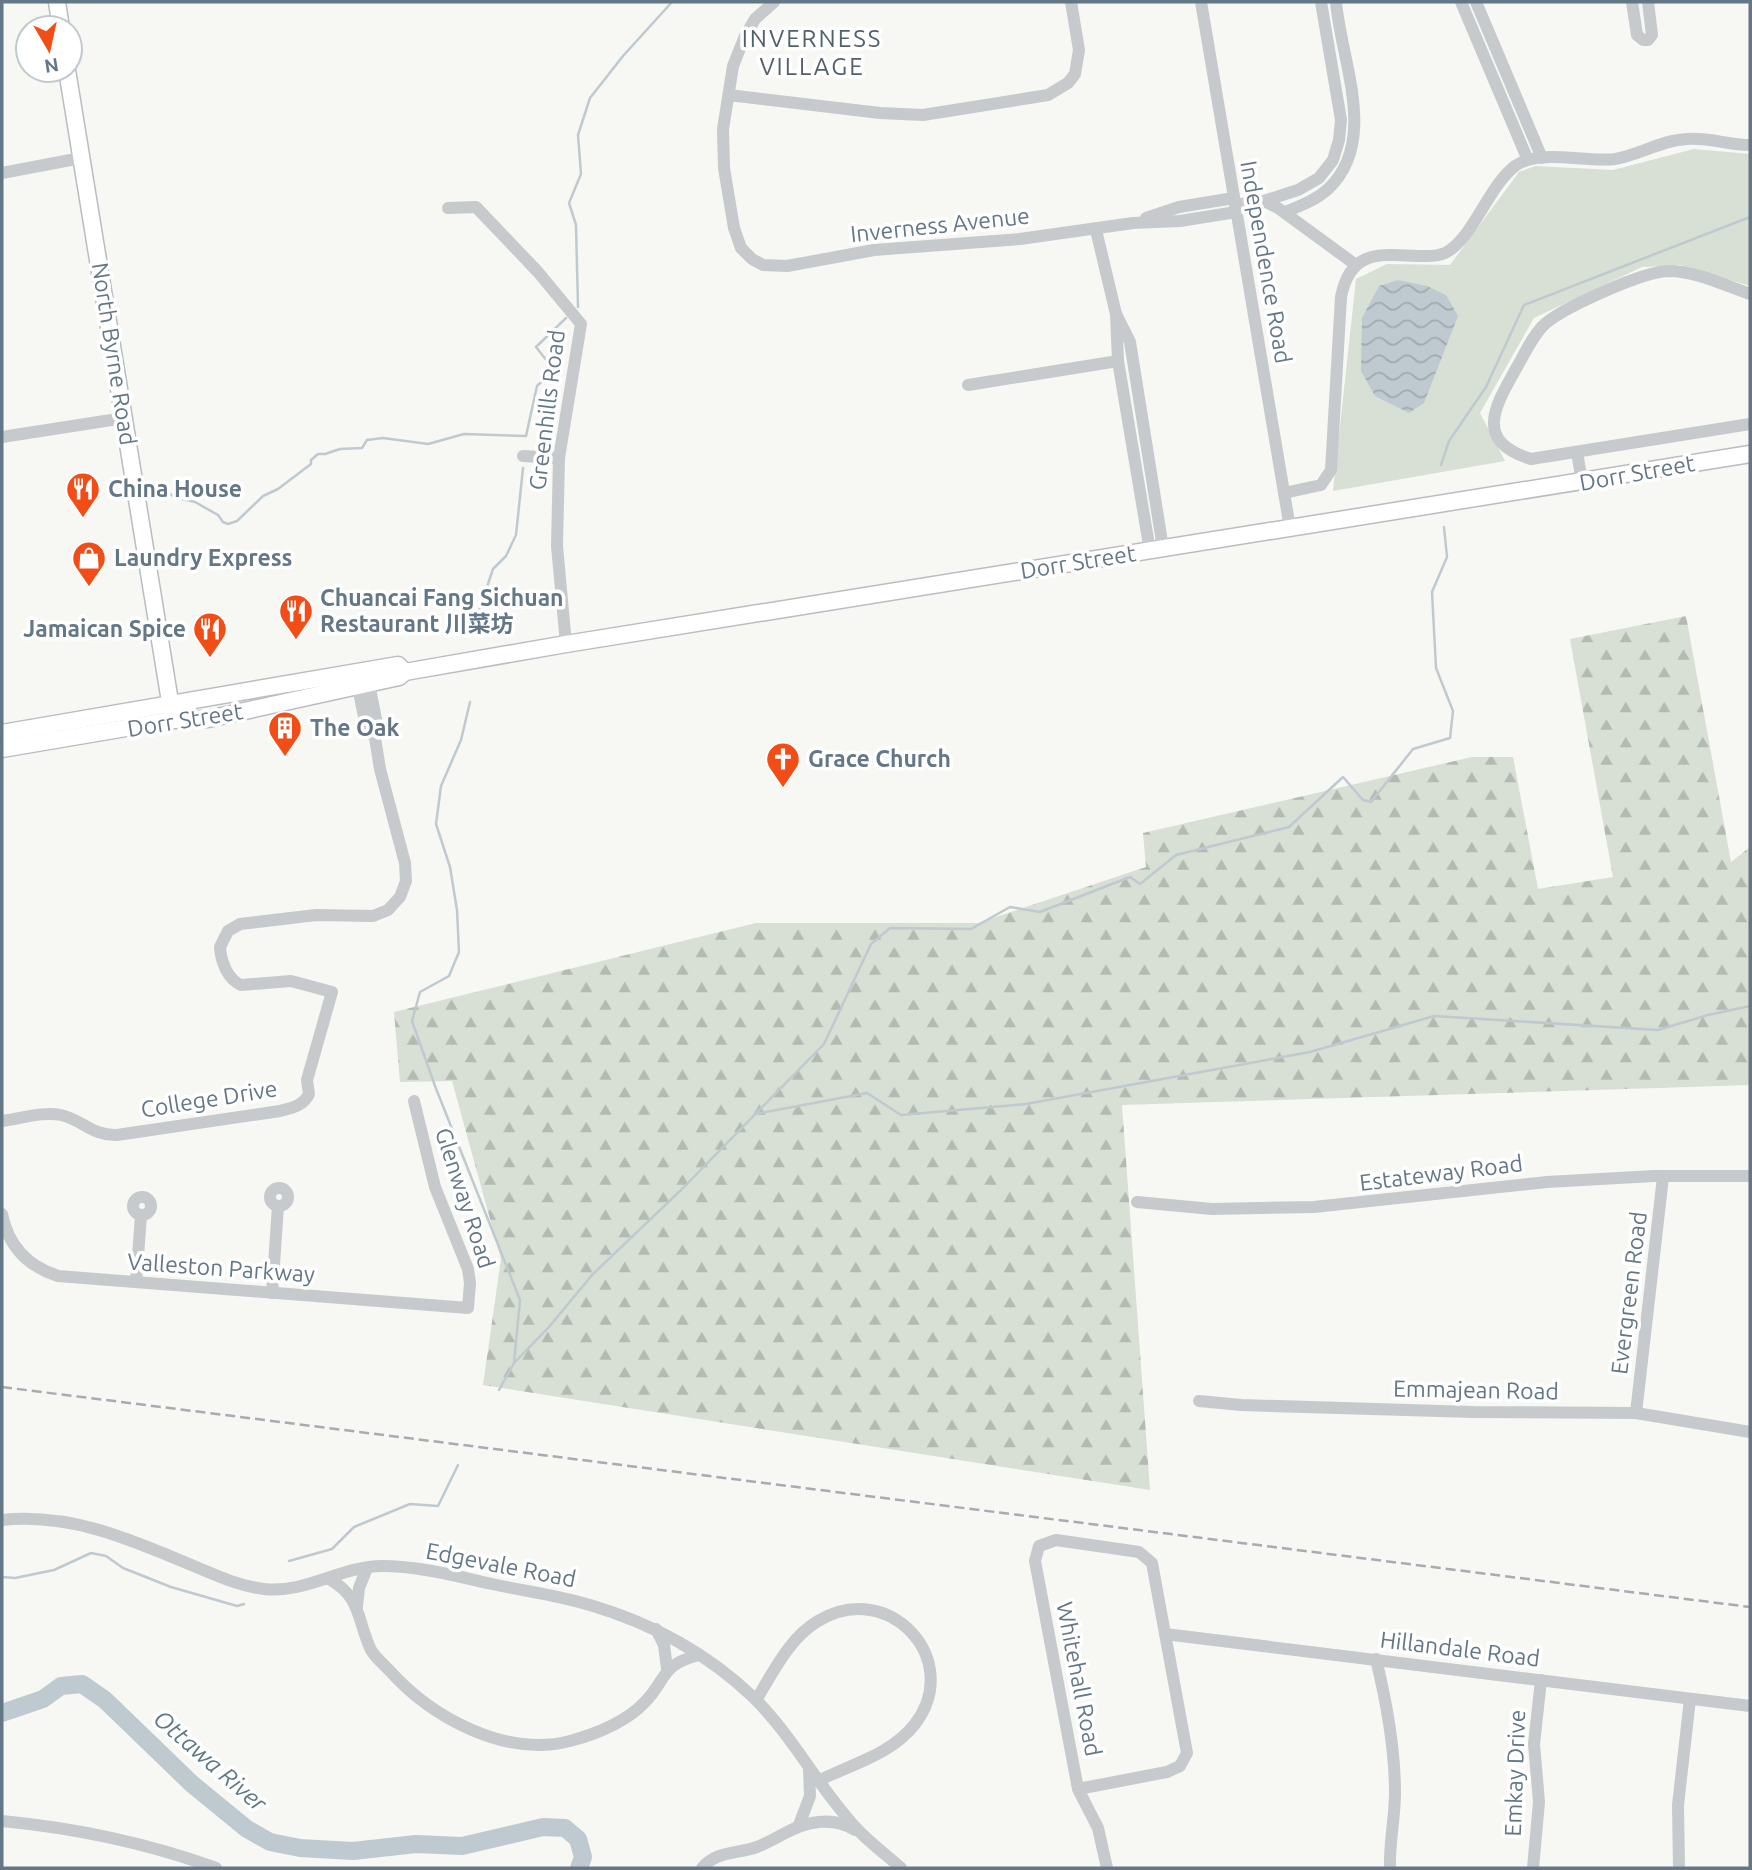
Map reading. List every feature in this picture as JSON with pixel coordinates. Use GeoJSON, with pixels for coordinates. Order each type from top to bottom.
{"type":"FeatureCollection","features":[{"type":"Feature","properties":{"kind":"main road","name":"North Byrne Road"},"geometry":{"type":"LineString","coordinates":[[69,84],[172,712]]}},
{"type":"Feature","properties":{"kind":"main road","name":"Dorr Street"},"geometry":{"type":"LineString","coordinates":[[2,733],[172,712],[208,719],[365,688],[400,677],[405,672],[566,644],[1750,454]]}},
{"type":"Feature","properties":{"kind":"main road","name":"Dorr Street"},"geometry":{"type":"LineString","coordinates":[[2,749],[398,665],[405,672]]}},
{"type":"Feature","properties":{"kind":"street"},"geometry":{"type":"LineString","coordinates":[[774,2],[755,19],[745,36],[733,66],[729,95],[880,113],[923,115],[1048,95],[1068,83],[1075,74],[1079,50],[1071,2]]}},
{"type":"Feature","properties":{"kind":"street","name":"Independence Road"},"geometry":{"type":"LineString","coordinates":[[1201,2],[1290,528]]}},
{"type":"Feature","properties":{"kind":"street","name":"Inverness Avenue"},"geometry":{"type":"LineString","coordinates":[[729,95],[723,129],[724,168],[734,228],[741,248],[763,265],[787,266],[874,250],[960,245],[1096,230],[1133,223],[1179,207],[1264,201],[1298,190],[1319,178],[1333,160],[1339,140],[1340,120],[1321,2]]}},
{"type":"Feature","properties":{"kind":"street"},"geometry":{"type":"LineString","coordinates":[[1285,212],[1317,198],[1329,188],[1347,163],[1353,146],[1355,120],[1336,2]]}},
{"type":"Feature","properties":{"kind":"street"},"geometry":{"type":"LineString","coordinates":[[1461,2],[1527,158]]}},
{"type":"Feature","properties":{"kind":"street"},"geometry":{"type":"LineString","coordinates":[[1476,2],[1542,158]]}},
{"type":"Feature","properties":{"kind":"street"},"geometry":{"type":"LineString","coordinates":[[1632,2],[1637,35],[1643,40],[1648,40],[1652,35],[1648,2]]}},
{"type":"Feature","properties":{"kind":"street"},"geometry":{"type":"LineString","coordinates":[[1284,493],[1321,485],[1331,470],[1341,297],[1345,280],[1356,265],[1370,256],[1383,254],[1435,256],[1446,253],[1459,243],[1498,183],[1527,158],[1615,159],[1683,139],[1710,138],[1737,145],[1750,145]]}},
{"type":"Feature","properties":{"kind":"street"},"geometry":{"type":"LineString","coordinates":[[2,173],[81,158]]}},
{"type":"Feature","properties":{"kind":"street"},"geometry":{"type":"LineString","coordinates":[[1264,201],[1285,212],[1356,265]]}},
{"type":"Feature","properties":{"kind":"street","name":"Greenhills Road"},"geometry":{"type":"LineString","coordinates":[[448,208],[476,207],[538,272],[581,324],[558,458],[557,546],[566,644]]}},
{"type":"Feature","properties":{"kind":"street"},"geometry":{"type":"LineString","coordinates":[[1096,230],[1116,314],[1125,328],[1122,357],[1156,550]]}},
{"type":"Feature","properties":{"kind":"street"},"geometry":{"type":"LineString","coordinates":[[1750,294],[1699,276],[1668,271],[1642,277],[1564,310],[1544,325],[1502,393],[1492,423],[1496,436],[1504,446],[1515,454],[1531,458],[1750,424]]}},
{"type":"Feature","properties":{"kind":"street"},"geometry":{"type":"LineString","coordinates":[[1122,357],[1134,368],[1156,550]]}},
{"type":"Feature","properties":{"kind":"street"},"geometry":{"type":"LineString","coordinates":[[1122,357],[1134,368]]}},
{"type":"Feature","properties":{"kind":"street"},"geometry":{"type":"LineString","coordinates":[[968,385],[1122,357]]}},
{"type":"Feature","properties":{"kind":"street"},"geometry":{"type":"LineString","coordinates":[[2,437],[124,418]]}},
{"type":"Feature","properties":{"kind":"street"},"geometry":{"type":"LineString","coordinates":[[1577,452],[1582,482]]}},
{"type":"Feature","properties":{"kind":"street"},"geometry":{"type":"LineString","coordinates":[[523,456],[558,458]]}},
{"type":"Feature","properties":{"kind":"street","name":"College Drive"},"geometry":{"type":"LineString","coordinates":[[2,1121],[59,1114],[99,1133],[117,1135],[280,1111],[305,1101],[309,1094],[307,1080],[332,992],[291,981],[241,985],[235,983],[227,971],[220,947],[228,930],[240,924],[316,915],[365,917],[381,914],[400,897],[406,881],[405,863],[374,738],[377,724],[371,694],[365,688]]}},
{"type":"Feature","properties":{"kind":"street","name":"Glenway Road"},"geometry":{"type":"LineString","coordinates":[[414,1101],[435,1187],[468,1269],[468,1308]]}},
{"type":"Feature","properties":{"kind":"street","name":"Estateway Road"},"geometry":{"type":"LineString","coordinates":[[1137,1202],[1212,1209],[1314,1207],[1544,1182],[1654,1175],[1750,1176]]}},
{"type":"Feature","properties":{"kind":"street","name":"Evergreen Road"},"geometry":{"type":"LineString","coordinates":[[1636,1413],[1663,1177]]}},
{"type":"Feature","properties":{"kind":"street"},"geometry":{"type":"LineString","coordinates":[[272,1293],[278,1206]]}},
{"type":"Feature","properties":{"kind":"street","name":"Valleston Parkway"},"geometry":{"type":"LineString","coordinates":[[2,1214],[13,1245],[30,1263],[48,1273],[68,1277],[468,1308]]}},
{"type":"Feature","properties":{"kind":"street"},"geometry":{"type":"LineString","coordinates":[[136,1282],[141,1216]]}},
{"type":"Feature","properties":{"kind":"street","name":"Emmajean Road"},"geometry":{"type":"LineString","coordinates":[[1199,1401],[1460,1412],[1636,1413],[1750,1432]]}},
{"type":"Feature","properties":{"kind":"street","name":"Edgevale Road"},"geometry":{"type":"LineString","coordinates":[[2,1520],[41,1518],[81,1524],[124,1536],[227,1580],[266,1590],[330,1579],[382,1566],[424,1570],[589,1605],[656,1629],[725,1671],[756,1700],[859,1831],[901,1868]]}},
{"type":"Feature","properties":{"kind":"street","name":"Whitehall Road"},"geometry":{"type":"LineString","coordinates":[[1107,1868],[1098,1828],[1079,1789],[1034,1556],[1039,1546],[1044,1542],[1056,1540],[1139,1552],[1152,1563],[1165,1634]]}},
{"type":"Feature","properties":{"kind":"street"},"geometry":{"type":"LineString","coordinates":[[357,1606],[359,1588],[367,1568]]}},
{"type":"Feature","properties":{"kind":"street"},"geometry":{"type":"LineString","coordinates":[[330,1579],[345,1590],[357,1606],[372,1651],[399,1681],[436,1711],[452,1720],[515,1742],[543,1745],[556,1743],[609,1727],[644,1703],[667,1669],[699,1655]]}},
{"type":"Feature","properties":{"kind":"street"},"geometry":{"type":"LineString","coordinates":[[756,1700],[793,1642],[816,1622],[854,1609],[872,1609],[909,1627],[925,1654],[929,1671],[928,1698],[923,1711],[914,1725],[881,1752],[820,1780]]}},
{"type":"Feature","properties":{"kind":"street"},"geometry":{"type":"LineString","coordinates":[[656,1629],[664,1645],[667,1669]]}},
{"type":"Feature","properties":{"kind":"street"},"geometry":{"type":"LineString","coordinates":[[1079,1789],[1167,1772],[1180,1766],[1184,1760],[1187,1753],[1165,1634]]}},
{"type":"Feature","properties":{"kind":"street","name":"Hillandale Road"},"geometry":{"type":"LineString","coordinates":[[1165,1634],[1750,1706]]}},
{"type":"Feature","properties":{"kind":"street"},"geometry":{"type":"LineString","coordinates":[[1377,1660],[1393,1743],[1395,1797],[1390,1868]]}},
{"type":"Feature","properties":{"kind":"street","name":"Emkay Drive"},"geometry":{"type":"LineString","coordinates":[[1533,1868],[1539,1802],[1534,1744],[1541,1680]]}},
{"type":"Feature","properties":{"kind":"street"},"geometry":{"type":"LineString","coordinates":[[1679,1868],[1678,1805],[1690,1699]]}},
{"type":"Feature","properties":{"kind":"street"},"geometry":{"type":"LineString","coordinates":[[799,1825],[810,1796],[810,1774],[806,1761]]}},
{"type":"Feature","properties":{"kind":"street"},"geometry":{"type":"LineString","coordinates":[[2,1821],[97,1834],[216,1868]]}},
{"type":"Feature","properties":{"kind":"street"},"geometry":{"type":"LineString","coordinates":[[702,1868],[719,1855],[760,1846],[799,1825],[832,1822],[846,1824],[859,1831]]}},
{"type":"Feature","properties":{"kind":"green space"},"geometry":{"type":"Polygon","coordinates":[[[1694,149],[1750,154],[1750,286],[1680,265],[1642,267],[1534,318],[1480,413],[1505,461],[1333,491],[1356,279],[1387,264],[1450,265],[1519,172],[1535,166],[1613,170],[1694,149]]]}},
{"type":"Feature","properties":{"kind":"green space"},"geometry":{"type":"Polygon","coordinates":[[[1686,616],[1731,862],[1750,847],[1750,1085],[1122,1105],[1150,1490],[483,1385],[501,1259],[452,1081],[400,1082],[394,1012],[756,923],[978,923],[1146,867],[1143,833],[1472,757],[1513,757],[1538,889],[1613,877],[1570,639],[1686,616]]]}},
{"type":"Feature","properties":{"kind":"water"},"geometry":{"type":"Polygon","coordinates":[[[1398,280],[1427,286],[1446,295],[1458,316],[1424,403],[1409,413],[1375,396],[1361,371],[1362,318],[1379,286],[1398,280]]]}},
{"type":"Feature","properties":{"kind":"waterway"},"geometry":{"type":"LineString","coordinates":[[578,307],[576,225],[569,203],[581,174],[578,135],[590,98],[623,56],[672,2]]}},
{"type":"Feature","properties":{"kind":"waterway"},"geometry":{"type":"LineString","coordinates":[[1441,465],[1449,441],[1486,387],[1524,305],[1750,217]]}},
{"type":"Feature","properties":{"kind":"waterway"},"geometry":{"type":"LineString","coordinates":[[164,489],[174,497],[195,502],[228,524],[237,521],[263,496],[278,489],[311,464],[311,460],[318,454],[362,448],[367,440],[383,438],[428,444],[464,434],[526,436],[537,386],[554,370],[536,347],[566,318]]}},
{"type":"Feature","properties":{"kind":"waterway"},"geometry":{"type":"LineString","coordinates":[[476,620],[493,569],[506,556],[516,535],[523,468]]}},
{"type":"Feature","properties":{"kind":"waterway"},"geometry":{"type":"LineString","coordinates":[[514,1363],[549,1327],[592,1275],[681,1190],[824,1044],[871,944],[890,928],[971,929],[1010,907],[1040,912],[1130,877],[1140,884],[1176,855],[1289,827],[1343,777],[1363,800],[1371,802],[1413,749],[1450,738],[1453,711],[1436,668],[1432,592],[1447,557],[1444,527]]}},
{"type":"Feature","properties":{"kind":"waterway"},"geometry":{"type":"LineString","coordinates":[[470,702],[461,740],[441,786],[436,824],[450,867],[457,910],[459,952],[449,976],[420,992],[412,1021],[520,1300],[514,1363],[499,1390]]}},
{"type":"Feature","properties":{"kind":"waterway"},"geometry":{"type":"LineString","coordinates":[[755,1114],[867,1093],[901,1115],[1026,1104],[1310,1052],[1434,1016],[1658,1030],[1750,1006]]}},
{"type":"Feature","properties":{"kind":"waterway"},"geometry":{"type":"LineString","coordinates":[[289,1561],[332,1549],[354,1527],[410,1504],[438,1506],[458,1465]]}},
{"type":"Feature","properties":{"kind":"waterway"},"geometry":{"type":"LineString","coordinates":[[2,1577],[15,1578],[54,1570],[91,1553],[106,1556],[123,1568],[171,1587],[237,1606],[244,1604]]}},
{"type":"Feature","properties":{"kind":"waterway","name":"Ottawa River"},"geometry":{"type":"LineString","coordinates":[[2,1713],[43,1699],[61,1686],[82,1684],[105,1700],[192,1784],[247,1829],[270,1842],[300,1848],[353,1851],[416,1844],[462,1846],[543,1827],[565,1828],[578,1839],[583,1857],[579,1868]]}},
{"type":"Feature","properties":{"kind":"railway"},"geometry":{"type":"LineString","coordinates":[[2,1387],[1750,1607]]}},
{"type":"Feature","properties":{"kind":"place","name":"China House"},"geometry":{"type":"Point","coordinates":[83,519]}},
{"type":"Feature","properties":{"kind":"place","name":"Laundry Express"},"geometry":{"type":"Point","coordinates":[89,588]}},
{"type":"Feature","properties":{"kind":"place","name":"Chuancai Fang Sichuan Restaurant 川菜坊"},"geometry":{"type":"Point","coordinates":[296,641]}},
{"type":"Feature","properties":{"kind":"place","name":"Jamaican Spice"},"geometry":{"type":"Point","coordinates":[210,659]}},
{"type":"Feature","properties":{"kind":"place","name":"The Oak"},"geometry":{"type":"Point","coordinates":[285,758]}},
{"type":"Feature","properties":{"kind":"place","name":"Grace Church"},"geometry":{"type":"Point","coordinates":[783,789]}},
{"type":"Feature","properties":{"kind":"district","name":"INVERNESS VILLAGE"},"geometry":{"type":"Point","coordinates":[812,53]}}]}
